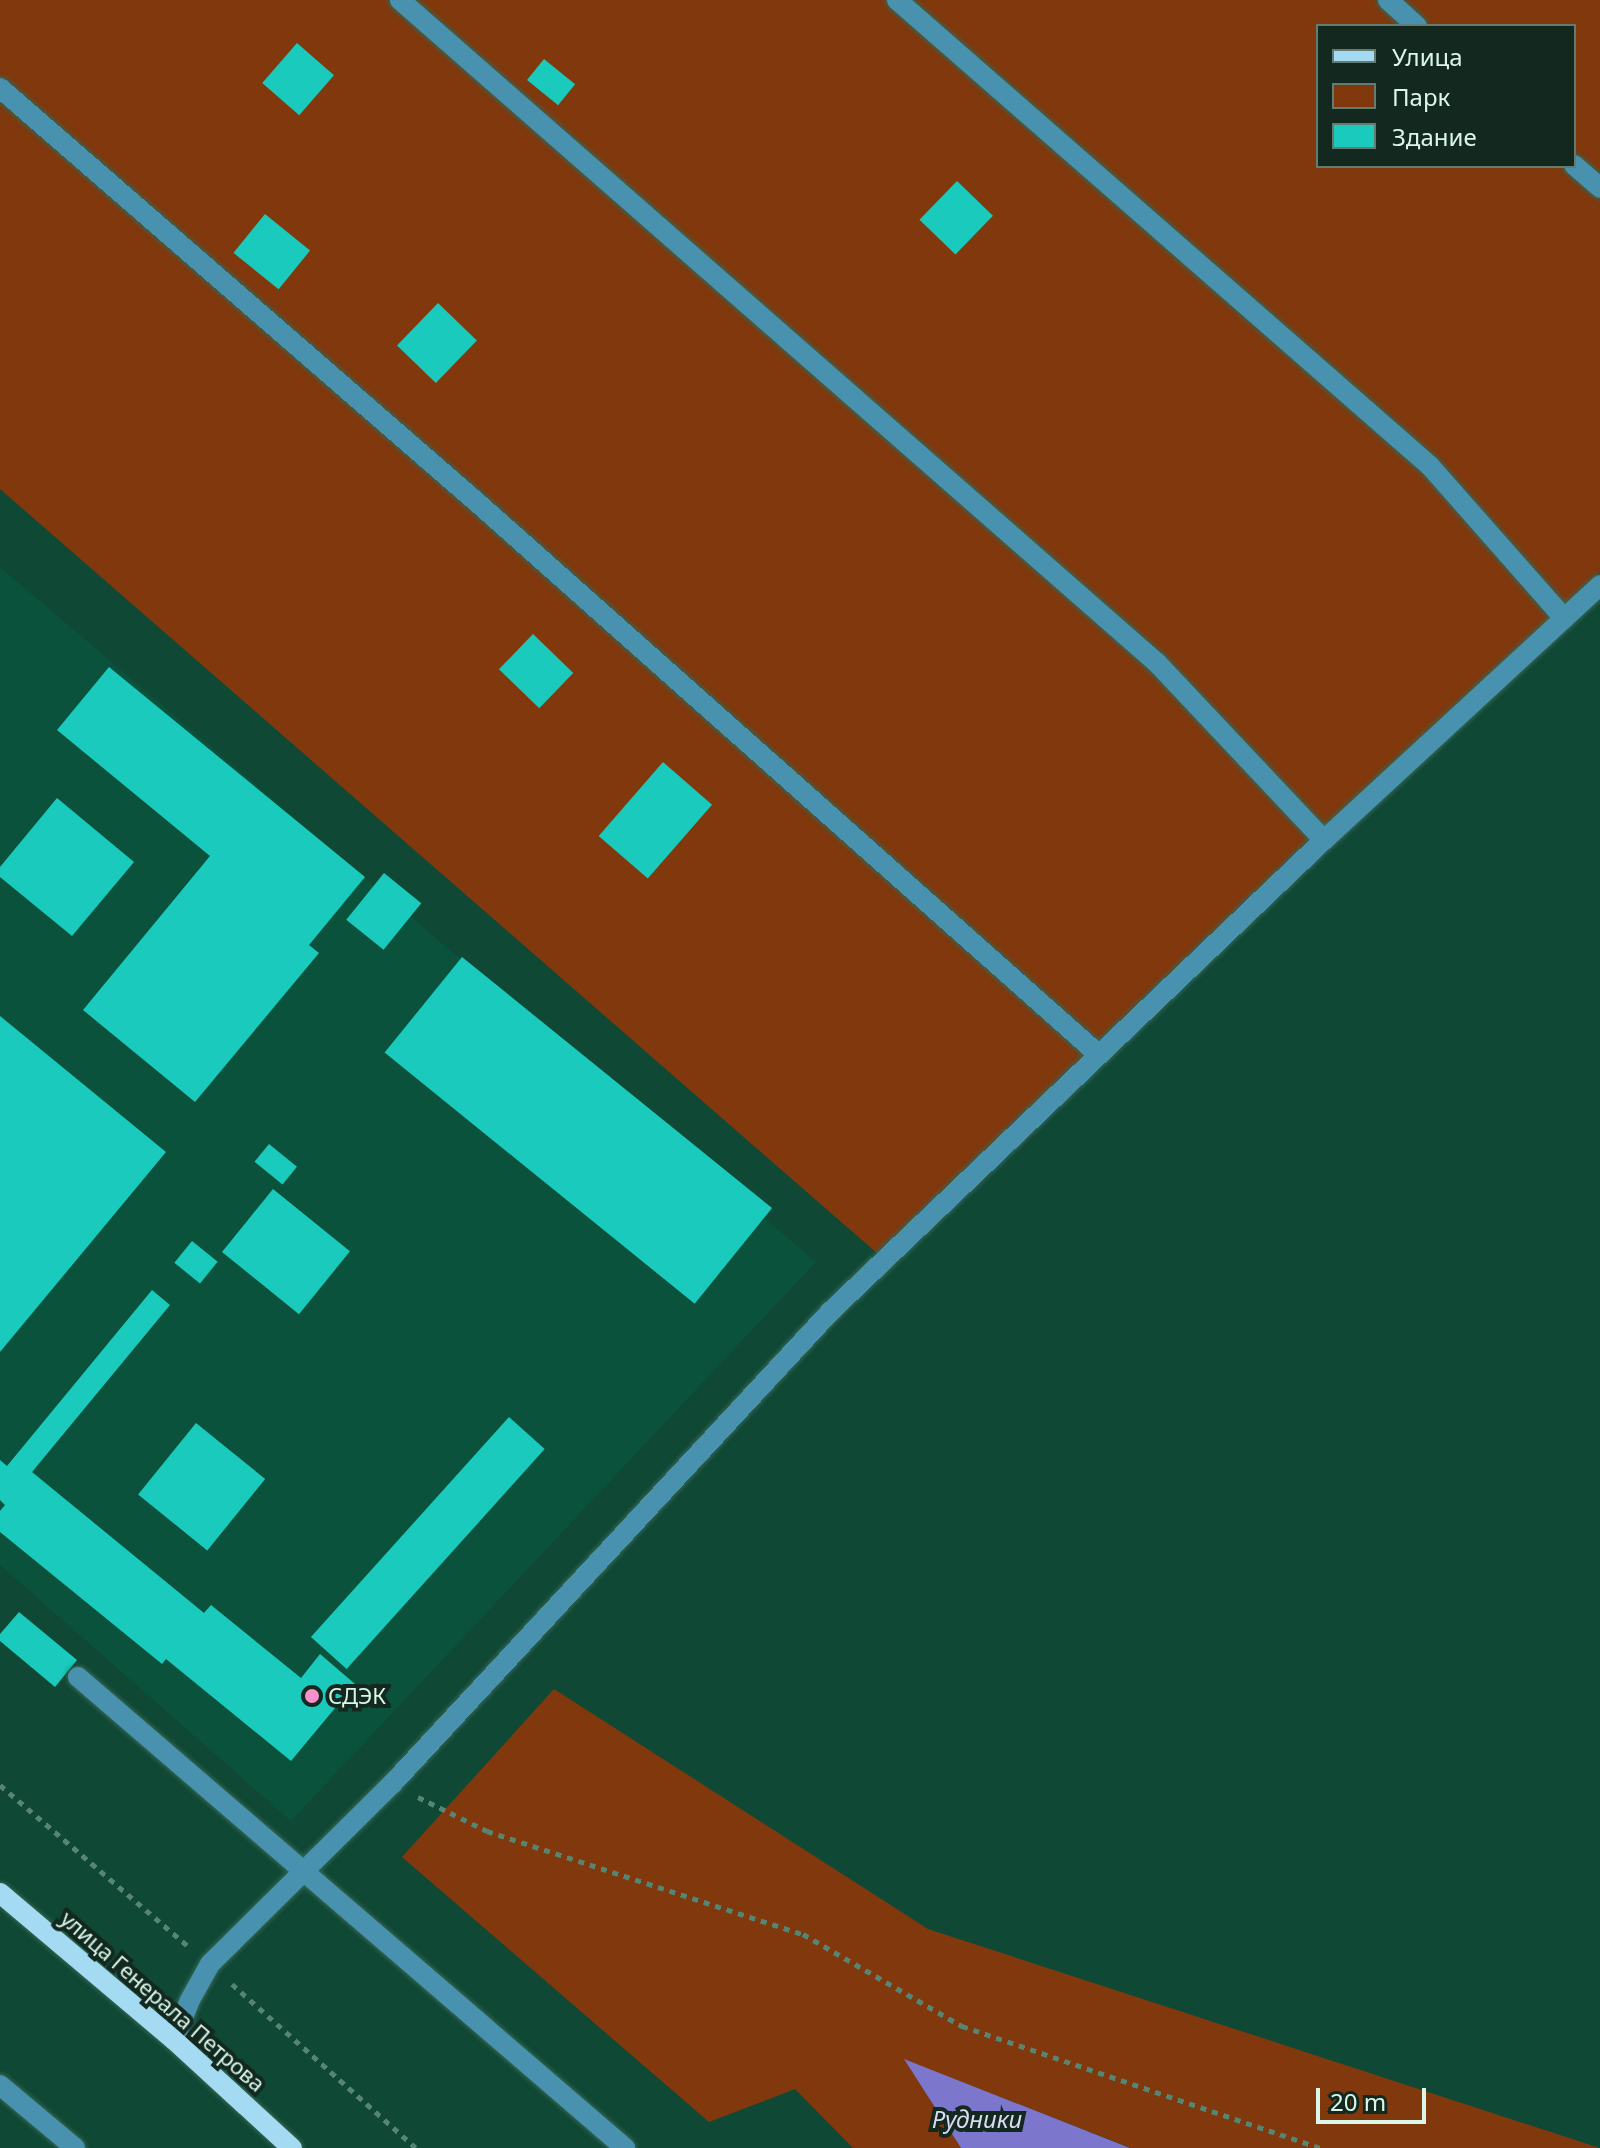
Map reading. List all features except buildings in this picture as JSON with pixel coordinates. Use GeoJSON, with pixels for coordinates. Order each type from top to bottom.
{"type":"FeatureCollection","features":[{"type":"Feature","properties":{"kind":"main road","name":"улица Генерала Петрова"},"geometry":{"type":"LineString","coordinates":[[0,1893],[174,2040],[292,2148]]}},
{"type":"Feature","properties":{"kind":"street"},"geometry":{"type":"LineString","coordinates":[[400,0],[1157,663],[1324,840]]}},
{"type":"Feature","properties":{"kind":"street"},"geometry":{"type":"LineString","coordinates":[[897,0],[1430,466],[1564,618]]}},
{"type":"Feature","properties":{"kind":"street"},"geometry":{"type":"LineString","coordinates":[[1388,0],[1415,24]]}},
{"type":"Feature","properties":{"kind":"street"},"geometry":{"type":"LineString","coordinates":[[0,88],[480,505],[1098,1054]]}},
{"type":"Feature","properties":{"kind":"street"},"geometry":{"type":"LineString","coordinates":[[1576,167],[1600,188]]}},
{"type":"Feature","properties":{"kind":"street"},"geometry":{"type":"LineString","coordinates":[[174,2040],[210,1964],[392,1784],[830,1312],[1324,840],[1600,585]]}},
{"type":"Feature","properties":{"kind":"street"},"geometry":{"type":"LineString","coordinates":[[78,1677],[625,2148]]}},
{"type":"Feature","properties":{"kind":"street"},"geometry":{"type":"LineString","coordinates":[[0,2085],[75,2148]]}},
{"type":"Feature","properties":{"kind":"path"},"geometry":{"type":"LineString","coordinates":[[392,1784],[487,1831],[803,1934],[962,2026],[1321,2148]]}},
{"type":"Feature","properties":{"kind":"shaded area"},"geometry":{"type":"Polygon","coordinates":[[[0,567],[816,1262],[291,1821],[0,1565],[0,567]]]}},
{"type":"Feature","properties":{"kind":"green space"},"geometry":{"type":"Polygon","coordinates":[[[0,0],[1600,0],[1600,572],[878,1254],[0,489],[0,0]]]}},
{"type":"Feature","properties":{"kind":"green space"},"geometry":{"type":"Polygon","coordinates":[[[554,1689],[928,1929],[1600,2148],[1131,2148],[905,2060],[961,2148],[853,2148],[795,2089],[709,2122],[402,1857],[554,1689]]]}},
{"type":"Feature","properties":{"kind":"water","name":"Рудники"},"geometry":{"type":"Polygon","coordinates":[[[904,2059],[1130,2148],[961,2148],[904,2059]]]}},
{"type":"Feature","properties":{"kind":"place","name":"СДЭК"},"geometry":{"type":"Point","coordinates":[312,1696]}}]}
